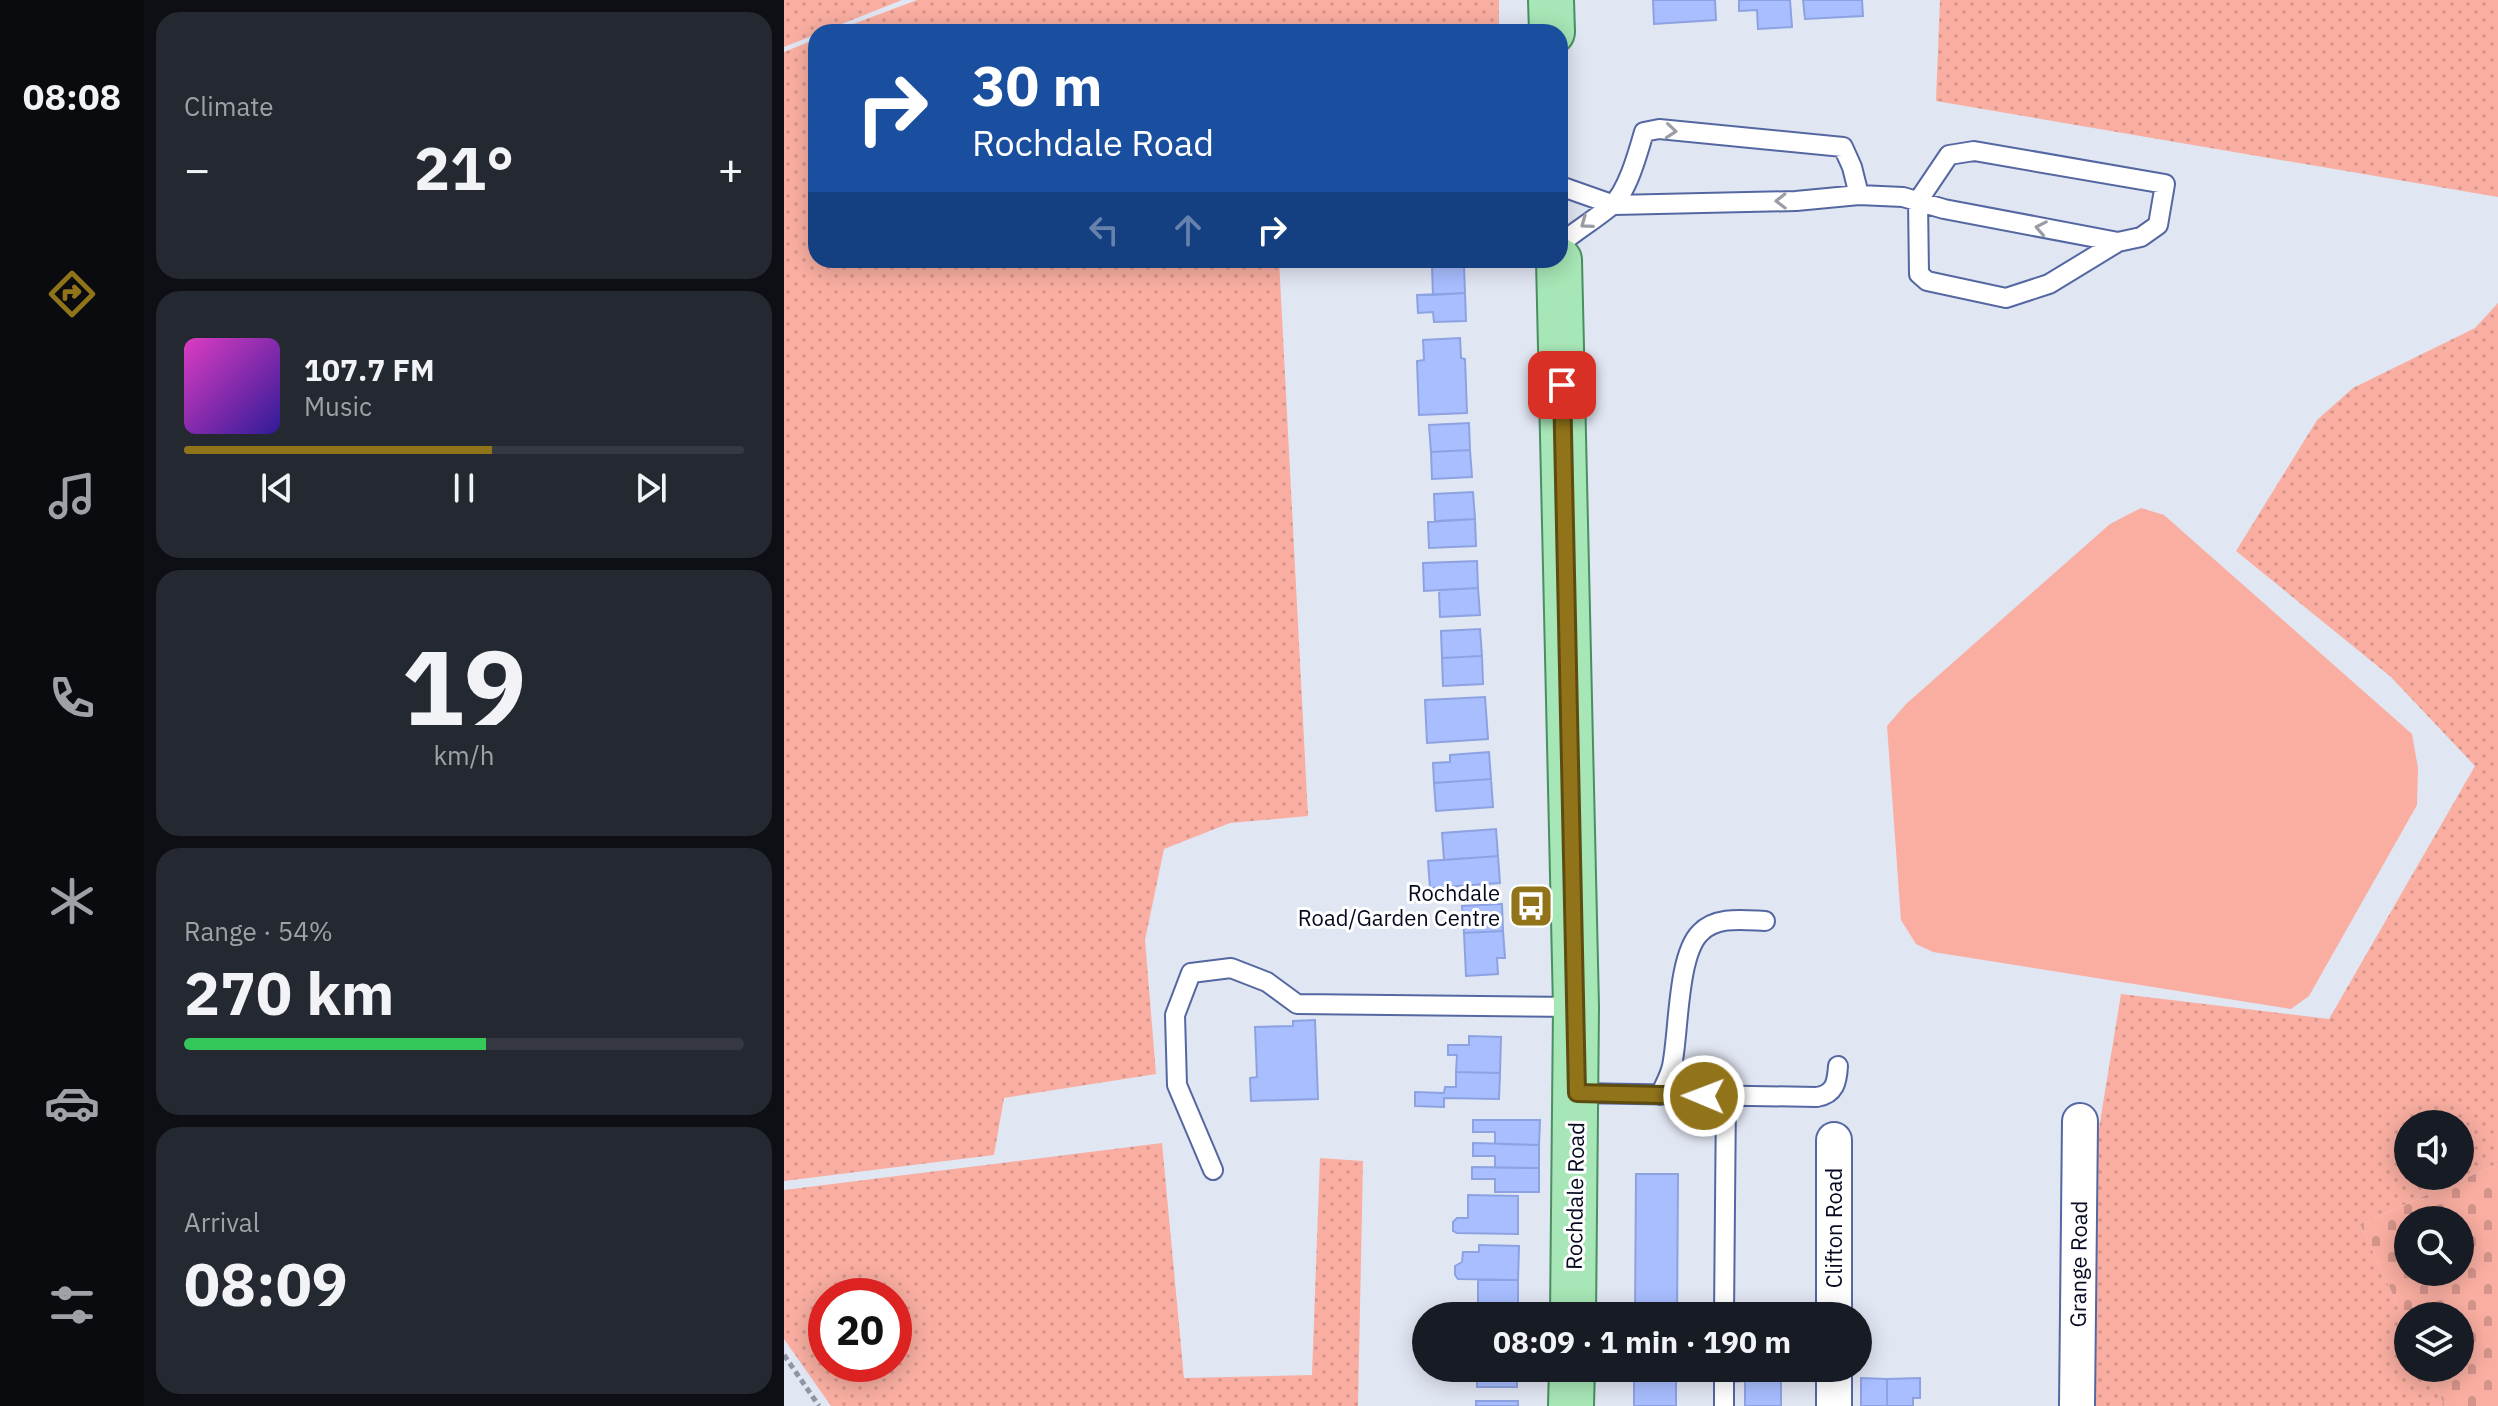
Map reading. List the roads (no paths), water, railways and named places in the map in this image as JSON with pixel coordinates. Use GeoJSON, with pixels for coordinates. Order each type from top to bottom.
{"type":"FeatureCollection","features":[{"type":"Feature","properties":{"kind":"main road"},"geometry":{"type":"LineString","coordinates":[[1551,0],[1552,24]]}},
{"type":"Feature","properties":{"kind":"main road","name":"Rochdale Road"},"geometry":{"type":"LineString","coordinates":[[1559,268],[1576,1007],[1573,1302]]}},
{"type":"Feature","properties":{"kind":"main road"},"geometry":{"type":"LineString","coordinates":[[1571,1406],[1572,1382]]}},
{"type":"Feature","properties":{"kind":"street","name":"Grange Road"},"geometry":{"type":"LineString","coordinates":[[2077,1406],[2080,1121]]}},
{"type":"Feature","properties":{"kind":"street","name":"Clifton Road"},"geometry":{"type":"LineString","coordinates":[[1834,1140],[1834,1302]]}},
{"type":"Feature","properties":{"kind":"street"},"geometry":{"type":"LineString","coordinates":[[1834,1382],[1834,1406]]}},
{"type":"Feature","properties":{"kind":"lane"},"geometry":{"type":"LineString","coordinates":[[1568,237],[1614,205],[1634,165],[1644,132],[1659,129],[1843,147],[1859,195]]}},
{"type":"Feature","properties":{"kind":"lane"},"geometry":{"type":"LineString","coordinates":[[1974,151],[2165,184],[2158,225],[2141,237],[2118,242],[2049,284],[2006,298],[1927,281],[1919,274],[1918,201],[1949,155],[1974,151]]}},
{"type":"Feature","properties":{"kind":"lane"},"geometry":{"type":"LineString","coordinates":[[1568,189],[1614,205],[1796,201],[1859,195],[1903,197],[1944,209],[2118,242]]}},
{"type":"Feature","properties":{"kind":"lane"},"geometry":{"type":"LineString","coordinates":[[1660,1095],[1671,1070],[1684,965],[1691,946],[1700,932],[1728,919],[1765,921]]}},
{"type":"Feature","properties":{"kind":"lane"},"geometry":{"type":"LineString","coordinates":[[1213,1170],[1177,1085],[1175,1015],[1191,973],[1231,968],[1267,982],[1297,1004],[1576,1007]]}},
{"type":"Feature","properties":{"kind":"lane"},"geometry":{"type":"LineString","coordinates":[[1577,1093],[1784,1098],[1824,1096],[1836,1084],[1838,1066]]}},
{"type":"Feature","properties":{"kind":"lane"},"geometry":{"type":"LineString","coordinates":[[1724,1302],[1726,1096]]}},
{"type":"Feature","properties":{"kind":"lane"},"geometry":{"type":"LineString","coordinates":[[1724,1382],[1724,1406]]}},
{"type":"Feature","properties":{"kind":"place","name":"Rochdale Road/Garden Centre"},"geometry":{"type":"Point","coordinates":[1531,906]}}]}
